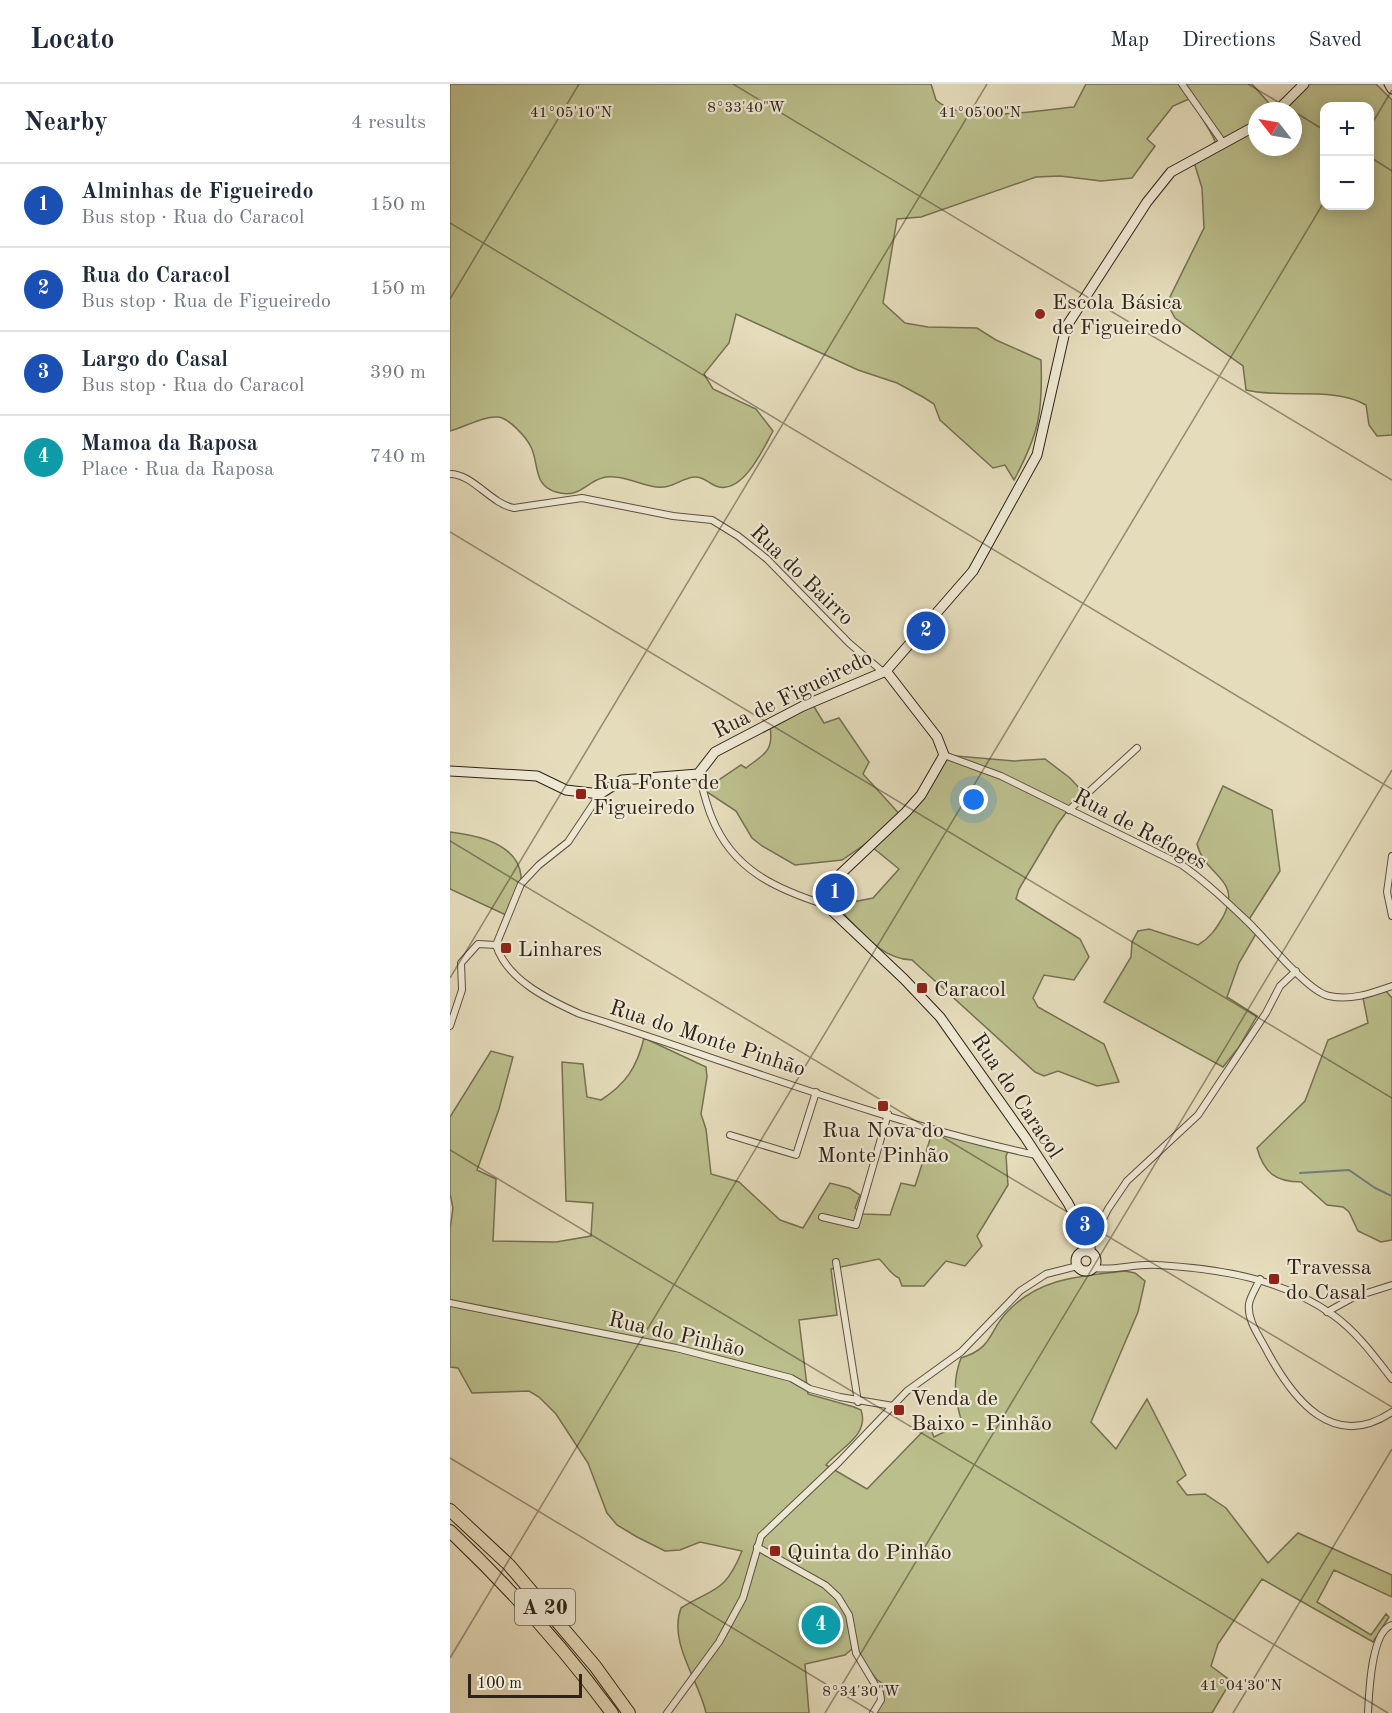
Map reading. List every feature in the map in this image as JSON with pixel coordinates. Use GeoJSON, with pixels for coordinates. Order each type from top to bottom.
{"type":"FeatureCollection","features":[{"type":"Feature","properties":{"kind":"highway","name":"A 20"},"geometry":{"type":"LineString","coordinates":[[450,1510],[509,1565],[595,1666],[629,1713]]}},
{"type":"Feature","properties":{"kind":"highway","name":"A 20"},"geometry":{"type":"LineString","coordinates":[[450,1531],[497,1576],[581,1672],[612,1713]]}},
{"type":"Feature","properties":{"kind":"street"},"geometry":{"type":"LineString","coordinates":[[1182,84],[1224,144]]}},
{"type":"Feature","properties":{"kind":"street"},"geometry":{"type":"LineString","coordinates":[[1286,102],[1304,84]]}},
{"type":"Feature","properties":{"kind":"street"},"geometry":{"type":"LineString","coordinates":[[1389,84],[1392,89]]}},
{"type":"Feature","properties":{"kind":"street","name":"Rua de Figueiredo"},"geometry":{"type":"LineString","coordinates":[[698,774],[715,752],[803,706],[885,671],[973,571],[1037,455],[1066,327],[1158,186],[1171,171],[1248,130]]}},
{"type":"Feature","properties":{"kind":"street","name":"Rua do Bairro"},"geometry":{"type":"LineString","coordinates":[[450,474],[471,482],[504,506],[514,508],[582,498],[672,516],[712,520],[738,536],[767,559],[849,643],[885,671]]}},
{"type":"Feature","properties":{"kind":"street"},"geometry":{"type":"LineString","coordinates":[[450,1026],[462,990],[460,963],[478,944],[495,945],[521,884],[539,865],[568,842],[600,794],[622,780],[698,774],[712,817],[724,841],[753,874],[799,896],[826,905],[825,893],[832,881],[906,812],[921,795],[944,755],[937,737],[885,671]]}},
{"type":"Feature","properties":{"kind":"street"},"geometry":{"type":"LineString","coordinates":[[1069,810],[1137,748]]}},
{"type":"Feature","properties":{"kind":"street","name":"Rua de Refoges"},"geometry":{"type":"LineString","coordinates":[[944,755],[1000,776],[1182,865],[1205,881],[1303,980],[1327,996],[1353,998],[1392,986]]}},
{"type":"Feature","properties":{"kind":"street"},"geometry":{"type":"LineString","coordinates":[[450,771],[537,776],[566,790],[600,794]]}},
{"type":"Feature","properties":{"kind":"street"},"geometry":{"type":"LineString","coordinates":[[1392,856],[1387,892],[1392,916]]}},
{"type":"Feature","properties":{"kind":"street","name":"Rua do Caracol"},"geometry":{"type":"LineString","coordinates":[[826,905],[904,978],[940,1017],[1037,1155],[1068,1203],[1090,1248]]}},
{"type":"Feature","properties":{"kind":"street","name":"Rua do Monte Pinhão"},"geometry":{"type":"LineString","coordinates":[[495,945],[525,985],[580,1014],[816,1092],[978,1142],[1037,1155]]}},
{"type":"Feature","properties":{"kind":"street"},"geometry":{"type":"LineString","coordinates":[[1078,1266],[1079,1254],[1090,1248],[1107,1209],[1127,1181],[1198,1115],[1266,1013],[1280,986],[1296,971]]}},
{"type":"Feature","properties":{"kind":"street"},"geometry":{"type":"LineString","coordinates":[[730,1135],[796,1155],[816,1092]]}},
{"type":"Feature","properties":{"kind":"street"},"geometry":{"type":"LineString","coordinates":[[822,1217],[856,1225],[888,1114]]}},
{"type":"Feature","properties":{"kind":"street"},"geometry":{"type":"LineString","coordinates":[[1090,1248],[1096,1260],[1094,1268]]}},
{"type":"Feature","properties":{"kind":"street"},"geometry":{"type":"LineString","coordinates":[[836,1262],[858,1402]]}},
{"type":"Feature","properties":{"kind":"street"},"geometry":{"type":"LineString","coordinates":[[667,1713],[719,1642],[743,1598],[761,1536],[839,1462],[907,1391],[961,1352],[1020,1291],[1046,1274],[1078,1266],[1085,1271],[1094,1268],[1108,1270],[1156,1264],[1220,1270],[1260,1279],[1328,1312],[1348,1328],[1392,1379]]}},
{"type":"Feature","properties":{"kind":"street"},"geometry":{"type":"LineString","coordinates":[[1260,1279],[1249,1304],[1252,1323],[1295,1397],[1322,1417],[1342,1425],[1363,1425],[1392,1412]]}},
{"type":"Feature","properties":{"kind":"street"},"geometry":{"type":"LineString","coordinates":[[1328,1312],[1354,1297],[1392,1285]]}},
{"type":"Feature","properties":{"kind":"street","name":"Rua do Pinhão"},"geometry":{"type":"LineString","coordinates":[[450,1303],[676,1348],[791,1378],[810,1389],[858,1402],[893,1406]]}},
{"type":"Feature","properties":{"kind":"street"},"geometry":{"type":"LineString","coordinates":[[757,1546],[825,1585],[845,1605],[856,1653],[880,1693],[881,1700],[873,1713]]}},
{"type":"Feature","properties":{"kind":"street"},"geometry":{"type":"LineString","coordinates":[[1368,1713],[1376,1648],[1382,1632],[1392,1625]]}},
{"type":"Feature","properties":{"kind":"green space"},"geometry":{"type":"Polygon","coordinates":[[[450,84],[931,84],[936,100],[948,108],[964,112],[1002,114],[1074,107],[1086,84],[1252,84],[1268,102],[1248,102],[1248,156],[1302,156],[1302,102],[1285,102],[1306,84],[1376,84],[1392,100],[1392,435],[1377,436],[1369,425],[1366,405],[1353,399],[1324,394],[1246,390],[1243,366],[1175,318],[1167,303],[1204,228],[1202,188],[1193,159],[1215,142],[1189,99],[1173,106],[1147,139],[1155,146],[1132,178],[1101,181],[1060,176],[1036,177],[921,217],[897,219],[883,303],[905,323],[928,327],[977,328],[996,340],[1041,360],[1038,422],[1029,449],[1014,480],[1005,465],[993,468],[940,420],[934,404],[923,397],[897,383],[858,370],[736,314],[729,343],[704,374],[713,389],[756,409],[773,431],[752,468],[737,483],[728,487],[716,486],[698,477],[688,478],[670,486],[658,487],[608,477],[596,480],[576,492],[564,494],[556,492],[544,485],[540,479],[531,447],[521,433],[502,418],[486,418],[450,431],[450,84]]]}},
{"type":"Feature","properties":{"kind":"green space"},"geometry":{"type":"Polygon","coordinates":[[[813,705],[824,723],[839,718],[869,762],[863,774],[904,819],[945,755],[1014,761],[1045,759],[1070,778],[1082,791],[1057,825],[1019,889],[1016,899],[1080,939],[1089,957],[1074,980],[1044,975],[1033,998],[1038,1007],[1104,1044],[1119,1082],[1097,1086],[1058,1071],[1044,1076],[1035,1072],[912,960],[891,955],[873,944],[843,913],[853,902],[873,898],[899,869],[867,843],[842,860],[795,865],[752,838],[736,811],[704,790],[741,765],[746,768],[763,755],[769,747],[770,726],[813,705]]]}},
{"type":"Feature","properties":{"kind":"green space"},"geometry":{"type":"Polygon","coordinates":[[[1223,786],[1272,810],[1280,871],[1248,921],[1257,932],[1239,963],[1227,997],[1257,1016],[1239,1047],[1223,1067],[1104,1002],[1131,957],[1132,942],[1138,931],[1149,929],[1198,945],[1212,933],[1223,917],[1228,904],[1226,885],[1207,864],[1197,844],[1223,786]]]}},
{"type":"Feature","properties":{"kind":"green space"},"geometry":{"type":"Polygon","coordinates":[[[450,832],[494,843],[512,856],[518,865],[521,881],[508,916],[450,889],[450,832]]]}},
{"type":"Feature","properties":{"kind":"green space"},"geometry":{"type":"Polygon","coordinates":[[[1386,991],[1392,998],[1392,1240],[1381,1242],[1358,1231],[1349,1212],[1343,1207],[1327,1205],[1301,1182],[1292,1182],[1272,1174],[1263,1164],[1257,1148],[1305,1101],[1328,1040],[1368,1023],[1363,998],[1386,991]]]}},
{"type":"Feature","properties":{"kind":"green space"},"geometry":{"type":"Polygon","coordinates":[[[644,1038],[706,1067],[707,1077],[701,1114],[706,1129],[711,1174],[739,1182],[780,1220],[803,1228],[830,1183],[849,1188],[860,1195],[855,1208],[863,1214],[890,1215],[901,1183],[915,1186],[932,1133],[943,1137],[945,1132],[1009,1149],[1006,1156],[1008,1185],[977,1236],[982,1246],[965,1266],[946,1261],[924,1286],[902,1286],[899,1278],[879,1259],[831,1269],[837,1315],[799,1320],[808,1394],[861,1410],[863,1419],[858,1434],[826,1465],[867,1489],[929,1425],[934,1437],[962,1423],[955,1390],[961,1358],[972,1354],[985,1344],[1002,1318],[1021,1300],[1034,1291],[1063,1280],[1125,1271],[1135,1273],[1145,1281],[1138,1312],[1091,1422],[1116,1449],[1147,1399],[1186,1475],[1177,1482],[1187,1495],[1205,1494],[1226,1508],[1268,1563],[1298,1533],[1392,1575],[1392,1597],[1334,1570],[1317,1602],[1371,1635],[1386,1614],[1389,1617],[1373,1642],[1262,1579],[1218,1644],[1211,1666],[1231,1681],[1212,1713],[875,1713],[884,1684],[877,1680],[853,1648],[845,1655],[805,1664],[809,1713],[706,1713],[681,1648],[678,1621],[681,1608],[711,1592],[724,1582],[736,1565],[742,1551],[700,1542],[680,1550],[665,1551],[617,1525],[607,1513],[588,1463],[556,1414],[539,1397],[529,1391],[472,1393],[458,1368],[450,1367],[450,1229],[453,1208],[450,1194],[450,1117],[491,1051],[513,1057],[499,1109],[477,1170],[496,1179],[493,1241],[556,1242],[591,1236],[593,1203],[566,1201],[562,1062],[583,1064],[587,1097],[601,1100],[617,1088],[629,1074],[638,1058],[644,1038]]]}},
{"type":"Feature","properties":{"kind":"waterway"},"geometry":{"type":"LineString","coordinates":[[1300,1173],[1349,1170],[1375,1188],[1392,1196]]}},
{"type":"Feature","properties":{"kind":"place","name":"Escola Básica de Figueiredo"},"geometry":{"type":"Point","coordinates":[1040,314]}},
{"type":"Feature","properties":{"kind":"place","name":"Rua do Caracol"},"geometry":{"type":"Point","coordinates":[926,631]}},
{"type":"Feature","properties":{"kind":"place","name":"Rua Fonte de Figueiredo"},"geometry":{"type":"Point","coordinates":[581,794]}},
{"type":"Feature","properties":{"kind":"place","name":"Alminhas de Figueiredo"},"geometry":{"type":"Point","coordinates":[835,893]}},
{"type":"Feature","properties":{"kind":"place","name":"Linhares"},"geometry":{"type":"Point","coordinates":[506,948]}},
{"type":"Feature","properties":{"kind":"place","name":"Caracol"},"geometry":{"type":"Point","coordinates":[922,988]}},
{"type":"Feature","properties":{"kind":"place","name":"Rua Nova do Monte Pinhão"},"geometry":{"type":"Point","coordinates":[883,1106]}},
{"type":"Feature","properties":{"kind":"place","name":"Largo do Casal"},"geometry":{"type":"Point","coordinates":[1085,1226]}},
{"type":"Feature","properties":{"kind":"place","name":"Travessa do Casal"},"geometry":{"type":"Point","coordinates":[1274,1279]}},
{"type":"Feature","properties":{"kind":"place","name":"Venda de Baixo - Pinhão"},"geometry":{"type":"Point","coordinates":[899,1410]}},
{"type":"Feature","properties":{"kind":"place","name":"Quinta do Pinhão"},"geometry":{"type":"Point","coordinates":[775,1551]}},
{"type":"Feature","properties":{"kind":"place","name":"Mamoa da Raposa"},"geometry":{"type":"Point","coordinates":[821,1625]}}]}
